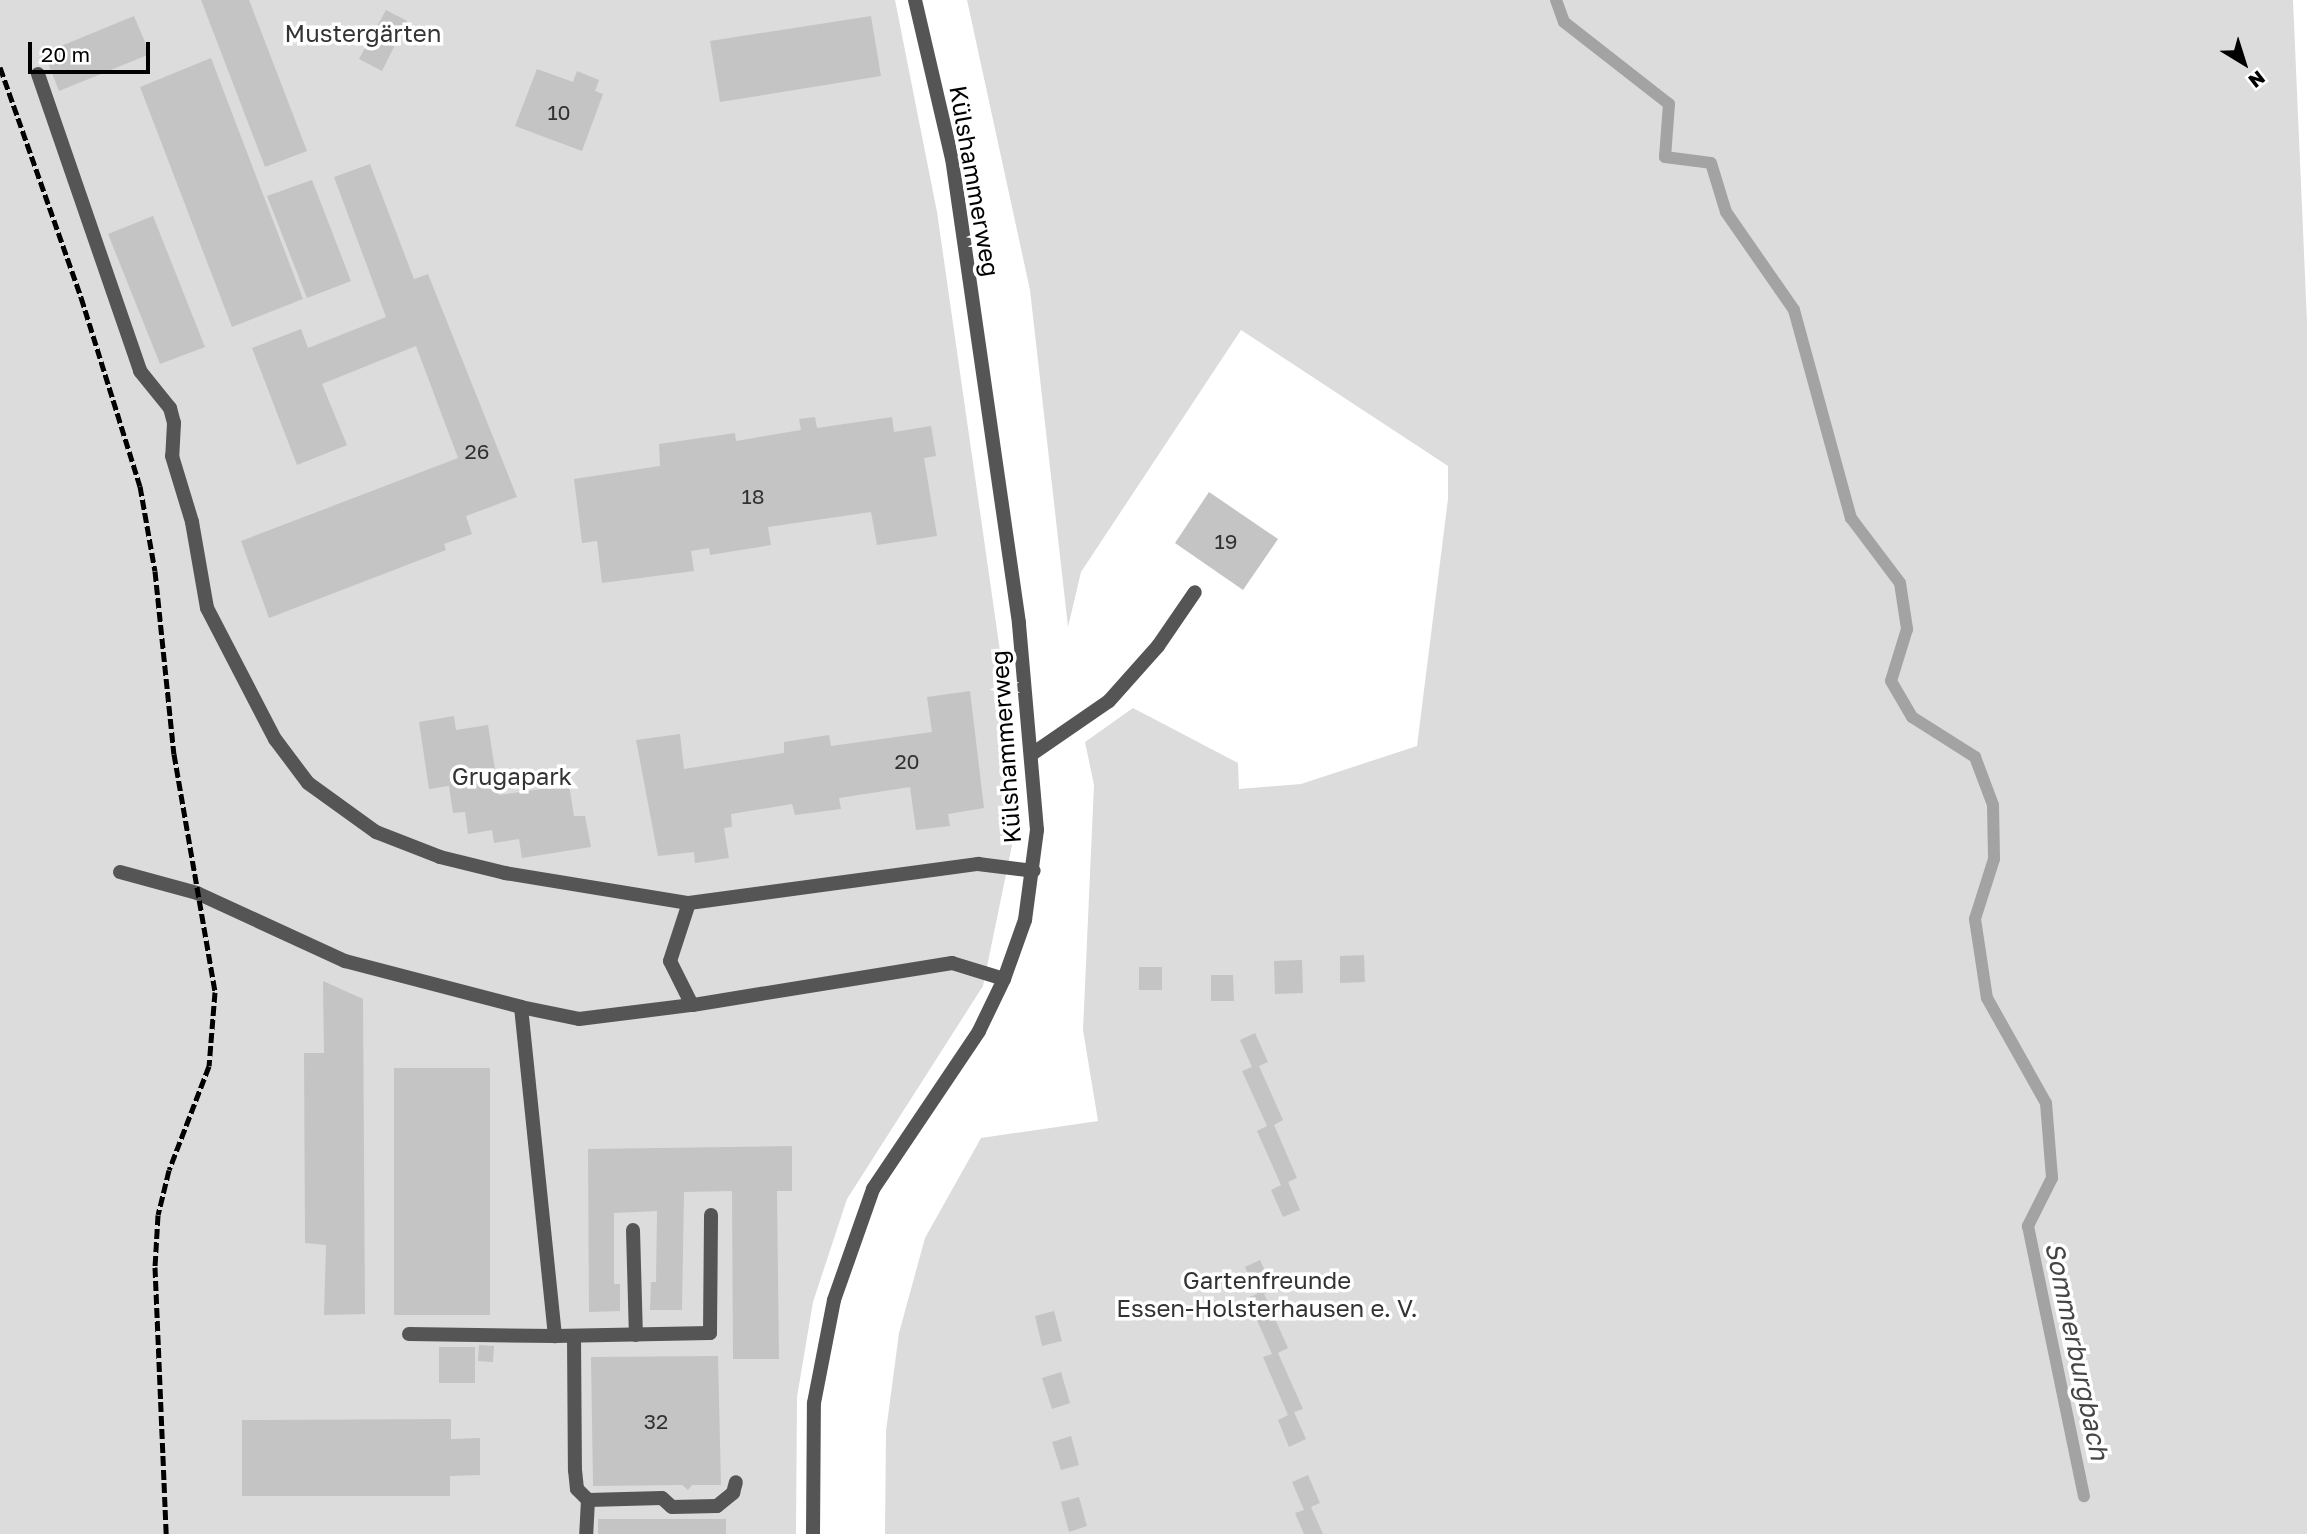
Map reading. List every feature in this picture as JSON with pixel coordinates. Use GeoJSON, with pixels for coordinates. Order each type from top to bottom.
{"type":"FeatureCollection","features":[{"type":"Feature","properties":{"kind":"street","name":"Külshammerweg"},"geometry":{"type":"LineString","coordinates":[[813,1534],[814,1403],[834,1300],[873,1189],[979,1031],[1004,979],[1025,920],[1034,871],[1037,830],[1019,623],[952,159],[915,0]]}},
{"type":"Feature","properties":{"kind":"street"},"geometry":{"type":"LineString","coordinates":[[38,74],[139,371],[170,408],[174,423],[172,456],[195,533],[207,608],[275,739],[309,783],[376,832],[440,857],[517,876],[689,903],[978,864],[1034,871]]}},
{"type":"Feature","properties":{"kind":"street"},"geometry":{"type":"LineString","coordinates":[[1032,754],[1109,701],[1158,646],[1195,592]]}},
{"type":"Feature","properties":{"kind":"street"},"geometry":{"type":"LineString","coordinates":[[120,872],[197,893],[345,961],[521,1007],[579,1019],[692,1005],[951,963],[1004,979]]}},
{"type":"Feature","properties":{"kind":"street"},"geometry":{"type":"LineString","coordinates":[[689,903],[670,961],[692,1005]]}},
{"type":"Feature","properties":{"kind":"street"},"geometry":{"type":"LineString","coordinates":[[521,1007],[555,1336]]}},
{"type":"Feature","properties":{"kind":"street"},"geometry":{"type":"LineString","coordinates":[[409,1334],[574,1336],[710,1333],[711,1215]]}},
{"type":"Feature","properties":{"kind":"street"},"geometry":{"type":"LineString","coordinates":[[634,1230],[636,1335]]}},
{"type":"Feature","properties":{"kind":"street"},"geometry":{"type":"LineString","coordinates":[[574,1336],[575,1470],[577,1489],[588,1500],[662,1498],[672,1507],[717,1506],[733,1493],[736,1482]]}},
{"type":"Feature","properties":{"kind":"street"},"geometry":{"type":"LineString","coordinates":[[586,1534],[588,1500]]}},
{"type":"Feature","properties":{"kind":"green space","name":"Grugapark"},"geometry":{"type":"Polygon","coordinates":[[[0,0],[895,0],[937,212],[1001,658],[1018,816],[983,986],[847,1199],[813,1302],[797,1397],[796,1534],[0,1534],[0,0]]]}},
{"type":"Feature","properties":{"kind":"green space","name":"Gartenfreunde Essen-Holsterhausen e. V."},"geometry":{"type":"Polygon","coordinates":[[[967,0],[2293,0],[2307,322],[2307,1534],[885,1534],[886,1431],[899,1333],[925,1238],[981,1138],[1098,1121],[1083,1030],[1094,785],[1085,742],[1133,708],[1238,763],[1239,789],[1301,784],[1417,746],[1448,499],[1448,466],[1241,330],[1081,572],[1068,627],[1030,290],[967,0]]]}},
{"type":"Feature","properties":{"kind":"building"},"geometry":{"type":"Polygon","coordinates":[[[201,0],[249,0],[307,151],[265,167],[201,0]]]}},
{"type":"Feature","properties":{"kind":"building"},"geometry":{"type":"Polygon","coordinates":[[[386,10],[407,21],[382,71],[359,59],[386,10]]]}},
{"type":"Feature","properties":{"kind":"building"},"geometry":{"type":"Polygon","coordinates":[[[134,16],[150,54],[59,91],[44,53],[134,16]]]}},
{"type":"Feature","properties":{"kind":"building"},"geometry":{"type":"Polygon","coordinates":[[[871,16],[881,76],[720,102],[710,41],[871,16]]]}},
{"type":"Feature","properties":{"kind":"building"},"geometry":{"type":"Polygon","coordinates":[[[211,58],[303,299],[232,327],[140,87],[211,58]]]}},
{"type":"Feature","properties":{"kind":"building"},"geometry":{"type":"Polygon","coordinates":[[[537,69],[573,82],[577,71],[599,80],[595,91],[603,94],[582,151],[515,126],[537,69]]]}},
{"type":"Feature","properties":{"kind":"building"},"geometry":{"type":"Polygon","coordinates":[[[370,164],[414,279],[428,274],[517,497],[466,516],[472,534],[444,544],[446,550],[269,618],[241,541],[458,458],[416,346],[322,384],[347,445],[297,465],[252,348],[301,329],[308,348],[386,317],[334,177],[370,164]]]}},
{"type":"Feature","properties":{"kind":"building"},"geometry":{"type":"Polygon","coordinates":[[[312,180],[351,281],[307,298],[267,196],[312,180]]]}},
{"type":"Feature","properties":{"kind":"building"},"geometry":{"type":"Polygon","coordinates":[[[153,216],[205,347],[160,364],[108,234],[153,216]]]}},
{"type":"Feature","properties":{"kind":"building"},"geometry":{"type":"Polygon","coordinates":[[[815,417],[817,428],[892,417],[894,432],[931,426],[936,456],[924,458],[937,536],[877,545],[871,512],[768,527],[771,545],[710,555],[709,548],[691,551],[694,571],[602,583],[597,541],[582,543],[574,479],[660,466],[659,444],[735,433],[736,441],[801,430],[799,419],[815,417]]]}},
{"type":"Feature","properties":{"kind":"building"},"geometry":{"type":"Polygon","coordinates":[[[1209,492],[1278,539],[1243,590],[1175,543],[1209,492]]]}},
{"type":"Feature","properties":{"kind":"building"},"geometry":{"type":"Polygon","coordinates":[[[970,691],[984,808],[948,814],[950,826],[916,830],[910,787],[839,798],[841,809],[795,815],[792,804],[731,814],[732,827],[724,828],[729,858],[695,863],[694,852],[658,856],[636,740],[680,734],[684,769],[784,753],[784,742],[829,735],[831,746],[932,732],[927,697],[970,691]]]}},
{"type":"Feature","properties":{"kind":"building"},"geometry":{"type":"Polygon","coordinates":[[[454,716],[456,730],[488,725],[499,795],[569,785],[574,816],[585,816],[591,847],[522,858],[519,839],[494,843],[492,830],[468,834],[465,812],[453,813],[449,786],[429,789],[419,722],[454,716]]]}},
{"type":"Feature","properties":{"kind":"building"},"geometry":{"type":"Polygon","coordinates":[[[1364,955],[1365,982],[1340,983],[1340,956],[1364,955]]]}},
{"type":"Feature","properties":{"kind":"building"},"geometry":{"type":"Polygon","coordinates":[[[1302,960],[1303,993],[1275,994],[1274,961],[1302,960]]]}},
{"type":"Feature","properties":{"kind":"building"},"geometry":{"type":"Polygon","coordinates":[[[1139,967],[1162,967],[1162,990],[1139,990],[1139,967]]]}},
{"type":"Feature","properties":{"kind":"building"},"geometry":{"type":"Polygon","coordinates":[[[1211,975],[1233,975],[1234,1001],[1211,1001],[1211,975]]]}},
{"type":"Feature","properties":{"kind":"building"},"geometry":{"type":"Polygon","coordinates":[[[323,981],[363,999],[365,1314],[324,1315],[326,1245],[305,1243],[304,1053],[324,1053],[323,981]]]}},
{"type":"Feature","properties":{"kind":"building"},"geometry":{"type":"Polygon","coordinates":[[[1255,1033],[1268,1062],[1259,1066],[1283,1120],[1274,1125],[1297,1178],[1288,1182],[1300,1210],[1283,1217],[1271,1190],[1281,1185],[1257,1131],[1267,1126],[1242,1071],[1252,1067],[1240,1040],[1255,1033]]]}},
{"type":"Feature","properties":{"kind":"building"},"geometry":{"type":"Polygon","coordinates":[[[394,1068],[490,1068],[490,1315],[394,1315],[394,1068]]]}},
{"type":"Feature","properties":{"kind":"building"},"geometry":{"type":"Polygon","coordinates":[[[792,1146],[792,1191],[777,1191],[779,1359],[733,1359],[732,1191],[684,1192],[682,1310],[650,1310],[651,1282],[656,1282],[657,1211],[614,1213],[614,1284],[620,1284],[620,1311],[589,1312],[588,1149],[792,1146]]]}},
{"type":"Feature","properties":{"kind":"building"},"geometry":{"type":"Polygon","coordinates":[[[1260,1260],[1273,1289],[1264,1294],[1288,1348],[1278,1353],[1303,1409],[1294,1412],[1306,1439],[1289,1447],[1278,1420],[1288,1415],[1263,1357],[1272,1354],[1247,1298],[1257,1294],[1245,1267],[1260,1260]]]}},
{"type":"Feature","properties":{"kind":"building"},"geometry":{"type":"Polygon","coordinates":[[[1054,1311],[1062,1341],[1042,1346],[1035,1316],[1054,1311]]]}},
{"type":"Feature","properties":{"kind":"building"},"geometry":{"type":"Polygon","coordinates":[[[479,1345],[494,1346],[493,1362],[478,1361],[479,1345]]]}},
{"type":"Feature","properties":{"kind":"building"},"geometry":{"type":"Polygon","coordinates":[[[439,1347],[475,1347],[475,1383],[439,1383],[439,1347]]]}},
{"type":"Feature","properties":{"kind":"building"},"geometry":{"type":"Polygon","coordinates":[[[718,1356],[721,1485],[692,1485],[688,1490],[682,1485],[593,1486],[591,1357],[718,1356]]]}},
{"type":"Feature","properties":{"kind":"building"},"geometry":{"type":"Polygon","coordinates":[[[1061,1372],[1070,1403],[1052,1409],[1042,1378],[1061,1372]]]}},
{"type":"Feature","properties":{"kind":"building"},"geometry":{"type":"Polygon","coordinates":[[[451,1419],[451,1439],[480,1438],[480,1475],[450,1476],[450,1496],[242,1496],[242,1420],[451,1419]]]}},
{"type":"Feature","properties":{"kind":"building"},"geometry":{"type":"Polygon","coordinates":[[[1071,1436],[1079,1465],[1061,1470],[1052,1442],[1071,1436]]]}},
{"type":"Feature","properties":{"kind":"building"},"geometry":{"type":"Polygon","coordinates":[[[1308,1475],[1320,1503],[1311,1507],[1323,1534],[1304,1534],[1295,1513],[1304,1510],[1292,1482],[1308,1475]]]}},
{"type":"Feature","properties":{"kind":"building"},"geometry":{"type":"Polygon","coordinates":[[[1079,1497],[1087,1526],[1069,1532],[1061,1502],[1079,1497]]]}},
{"type":"Feature","properties":{"kind":"building"},"geometry":{"type":"Polygon","coordinates":[[[598,1519],[726,1519],[726,1534],[598,1534],[598,1519]]]}},
{"type":"Feature","properties":{"kind":"waterway","name":"Sommerburgbach"},"geometry":{"type":"LineString","coordinates":[[1556,0],[1564,22],[1669,104],[1665,157],[1711,163],[1726,212],[1794,310],[1851,518],[1900,583],[1907,629],[1891,681],[1912,717],[1975,757],[1993,805],[1994,859],[1975,919],[1987,998],[2046,1103],[2052,1178],[2028,1226],[2084,1496]]}},
{"type":"Feature","properties":{"kind":"railway"},"geometry":{"type":"LineString","coordinates":[[0,67],[81,297],[140,486],[155,571],[174,754],[215,992],[209,1066],[169,1170],[158,1215],[155,1267],[166,1534]]}},
{"type":"Feature","properties":{"kind":"park label","name":"Mustergärten"},"geometry":{"type":"Point","coordinates":[363,33]}}]}
